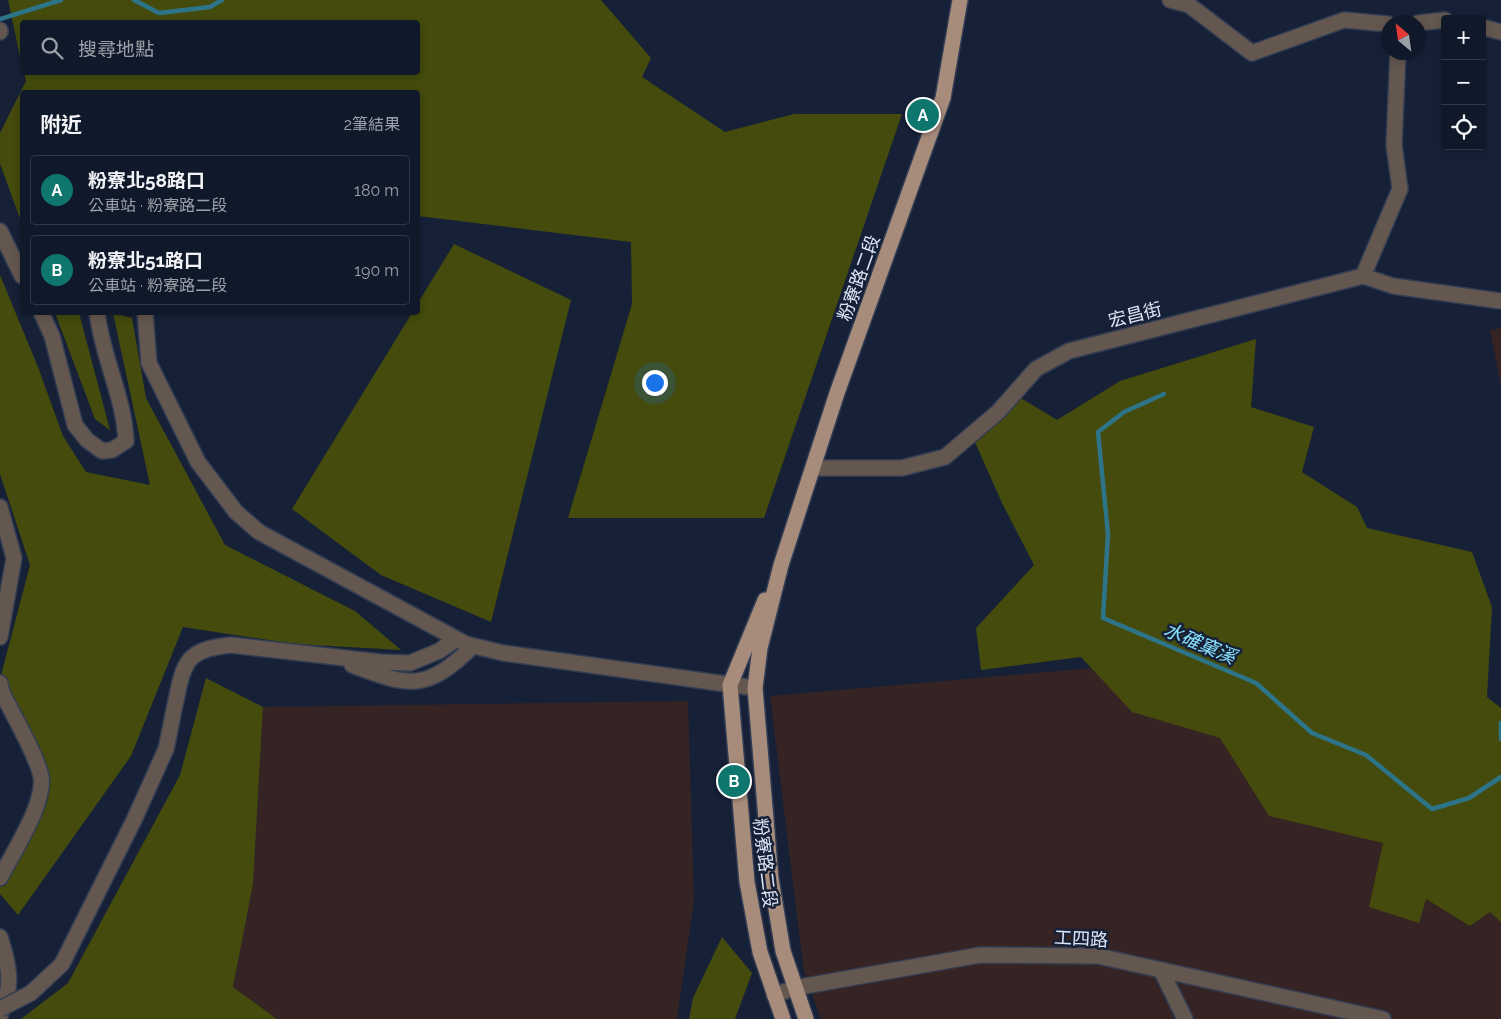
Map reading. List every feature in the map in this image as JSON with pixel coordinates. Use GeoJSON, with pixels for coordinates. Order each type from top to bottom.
{"type":"FeatureCollection","features":[{"type":"Feature","properties":{"kind":"main road","name":"粉寮路二段"},"geometry":{"type":"LineString","coordinates":[[806,1019],[783,951],[771,879],[755,688],[760,648],[781,565],[813,468],[943,98],[960,0]]}},
{"type":"Feature","properties":{"kind":"main road","name":"粉寮路二段"},"geometry":{"type":"LineString","coordinates":[[781,565],[744,646],[730,685],[748,882],[760,952],[783,1019]]}},
{"type":"Feature","properties":{"kind":"street"},"geometry":{"type":"LineString","coordinates":[[1170,0],[1189,5],[1252,53],[1344,20],[1381,23]]}},
{"type":"Feature","properties":{"kind":"street"},"geometry":{"type":"LineString","coordinates":[[1426,22],[1441,20]]}},
{"type":"Feature","properties":{"kind":"street"},"geometry":{"type":"LineString","coordinates":[[1486,28],[1501,32]]}},
{"type":"Feature","properties":{"kind":"street"},"geometry":{"type":"LineString","coordinates":[[1398,60],[1394,145],[1400,189],[1363,276],[1393,286],[1501,301]]}},
{"type":"Feature","properties":{"kind":"street"},"geometry":{"type":"LineString","coordinates":[[0,231],[20,272]]}},
{"type":"Feature","properties":{"kind":"street","name":"宏昌街"},"geometry":{"type":"LineString","coordinates":[[813,468],[902,468],[945,457],[998,412],[1036,369],[1069,351],[1363,276]]}},
{"type":"Feature","properties":{"kind":"street"},"geometry":{"type":"LineString","coordinates":[[42,315],[52,336],[75,425],[86,440],[102,451],[112,450],[126,440],[125,421],[106,358],[98,315]]}},
{"type":"Feature","properties":{"kind":"street"},"geometry":{"type":"LineString","coordinates":[[145,315],[149,363],[198,462],[236,512],[259,532],[473,646],[503,654],[755,688]]}},
{"type":"Feature","properties":{"kind":"street"},"geometry":{"type":"LineString","coordinates":[[0,507],[14,558],[0,637]]}},
{"type":"Feature","properties":{"kind":"street"},"geometry":{"type":"LineString","coordinates":[[0,1010],[30,993],[62,964],[134,820],[166,749],[179,678],[184,664],[197,653],[216,646],[231,645],[380,662],[410,663],[439,651],[456,638]]}},
{"type":"Feature","properties":{"kind":"street"},"geometry":{"type":"LineString","coordinates":[[322,655],[385,677],[413,683],[434,676],[473,646]]}},
{"type":"Feature","properties":{"kind":"street"},"geometry":{"type":"LineString","coordinates":[[0,683],[2,692],[41,777],[39,798],[0,878]]}},
{"type":"Feature","properties":{"kind":"street"},"geometry":{"type":"LineString","coordinates":[[0,937],[8,960],[9,998],[0,1015]]}},
{"type":"Feature","properties":{"kind":"street","name":"工四路"},"geometry":{"type":"LineString","coordinates":[[774,995],[794,988],[980,956],[1098,956],[1383,1019]]}},
{"type":"Feature","properties":{"kind":"street"},"geometry":{"type":"LineString","coordinates":[[1160,970],[1185,1019]]}},
{"type":"Feature","properties":{"kind":"shaded area"},"geometry":{"type":"Polygon","coordinates":[[[1501,328],[1501,387],[1490,330],[1501,328]]]}},
{"type":"Feature","properties":{"kind":"shaded area"},"geometry":{"type":"Polygon","coordinates":[[[1150,663],[1501,863],[1501,1019],[821,1019],[804,972],[770,696],[1150,663]]]}},
{"type":"Feature","properties":{"kind":"shaded area"},"geometry":{"type":"Polygon","coordinates":[[[688,701],[694,901],[677,1019],[277,1019],[233,987],[253,884],[263,707],[688,701]]]}},
{"type":"Feature","properties":{"kind":"green space"},"geometry":{"type":"Polygon","coordinates":[[[8,0],[601,0],[651,58],[642,77],[725,132],[794,114],[902,114],[764,518],[568,518],[632,304],[631,242],[420,216],[420,90],[22,90],[26,81],[24,75],[420,75],[420,20],[20,20],[20,57],[8,0]]]}},
{"type":"Feature","properties":{"kind":"green space"},"geometry":{"type":"Polygon","coordinates":[[[20,93],[20,219],[0,164],[0,133],[20,93]]]}},
{"type":"Feature","properties":{"kind":"green space"},"geometry":{"type":"Polygon","coordinates":[[[454,244],[571,300],[491,622],[381,575],[292,509],[411,315],[420,315],[420,300],[454,244]]]}},
{"type":"Feature","properties":{"kind":"green space"},"geometry":{"type":"Polygon","coordinates":[[[0,275],[38,367],[63,436],[86,472],[150,485],[113,315],[121,315],[132,318],[146,398],[225,545],[355,611],[401,650],[294,644],[183,627],[131,756],[18,915],[0,894],[0,879],[46,796],[48,772],[0,679],[30,565],[0,474],[0,275]]]}},
{"type":"Feature","properties":{"kind":"green space"},"geometry":{"type":"Polygon","coordinates":[[[56,315],[80,315],[110,430],[95,419],[56,315]]]}},
{"type":"Feature","properties":{"kind":"green space"},"geometry":{"type":"Polygon","coordinates":[[[1256,339],[1251,407],[1314,427],[1302,472],[1357,507],[1367,528],[1472,552],[1492,607],[1487,697],[1501,708],[1501,922],[1490,912],[1470,926],[1426,899],[1419,923],[1369,907],[1383,843],[1269,816],[1220,738],[1132,712],[1081,657],[981,670],[976,628],[1034,565],[1002,503],[970,431],[1016,395],[1057,420],[1120,381],[1256,339]]]}},
{"type":"Feature","properties":{"kind":"green space"},"geometry":{"type":"Polygon","coordinates":[[[206,678],[263,707],[253,884],[233,987],[277,1019],[21,1019],[68,983],[180,775],[206,678]]]}},
{"type":"Feature","properties":{"kind":"green space"},"geometry":{"type":"Polygon","coordinates":[[[722,937],[752,973],[735,1019],[689,1019],[693,998],[722,937]]]}},
{"type":"Feature","properties":{"kind":"waterway"},"geometry":{"type":"LineString","coordinates":[[0,19],[61,0]]}},
{"type":"Feature","properties":{"kind":"waterway"},"geometry":{"type":"LineString","coordinates":[[134,0],[159,13],[210,7],[222,0]]}},
{"type":"Feature","properties":{"kind":"waterway","name":"水確窠溪"},"geometry":{"type":"LineString","coordinates":[[1164,394],[1124,412],[1098,432],[1108,534],[1103,618],[1256,683],[1312,733],[1366,755],[1432,809],[1469,798],[1501,777]]}},
{"type":"Feature","properties":{"kind":"waterway"},"geometry":{"type":"LineString","coordinates":[[1501,723],[1501,739]]}},
{"type":"Feature","properties":{"kind":"place","name":"粉寮北58路口"},"geometry":{"type":"Point","coordinates":[923,115]}},
{"type":"Feature","properties":{"kind":"place","name":"粉寮北51路口"},"geometry":{"type":"Point","coordinates":[734,781]}}]}
